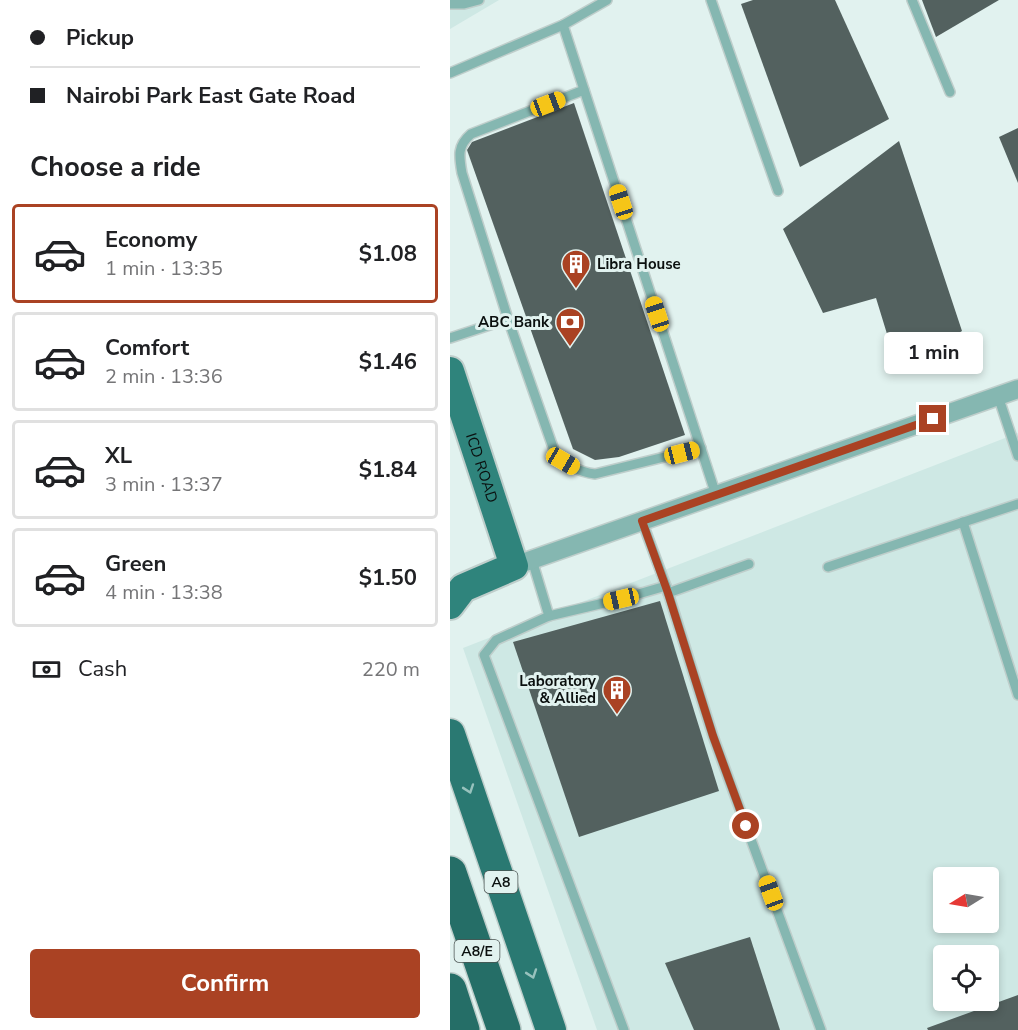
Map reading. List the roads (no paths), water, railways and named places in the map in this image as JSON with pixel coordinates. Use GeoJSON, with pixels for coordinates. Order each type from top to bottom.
{"type":"FeatureCollection","features":[{"type":"Feature","properties":{"kind":"highway","name":"A8"},"geometry":{"type":"LineString","coordinates":[[450,734],[551,1030]]}},
{"type":"Feature","properties":{"kind":"highway","name":"A8/E"},"geometry":{"type":"LineString","coordinates":[[450,873],[504,1030]]}},
{"type":"Feature","properties":{"kind":"highway"},"geometry":{"type":"LineString","coordinates":[[450,990],[463,1030]]}},
{"type":"Feature","properties":{"kind":"main road","name":"ICD ROAD"},"geometry":{"type":"LineString","coordinates":[[450,371],[523,563]]}},
{"type":"Feature","properties":{"kind":"main road"},"geometry":{"type":"LineString","coordinates":[[454,593],[523,563]]}},
{"type":"Feature","properties":{"kind":"street"},"geometry":{"type":"LineString","coordinates":[[523,563],[1018,389]]}},
{"type":"Feature","properties":{"kind":"lane"},"geometry":{"type":"LineString","coordinates":[[450,4],[464,4],[479,0]]}},
{"type":"Feature","properties":{"kind":"lane"},"geometry":{"type":"LineString","coordinates":[[450,73],[563,25],[607,0]]}},
{"type":"Feature","properties":{"kind":"lane"},"geometry":{"type":"LineString","coordinates":[[711,0],[778,191]]}},
{"type":"Feature","properties":{"kind":"lane"},"geometry":{"type":"LineString","coordinates":[[912,0],[950,92]]}},
{"type":"Feature","properties":{"kind":"lane"},"geometry":{"type":"LineString","coordinates":[[563,25],[716,495]]}},
{"type":"Feature","properties":{"kind":"lane"},"geometry":{"type":"LineString","coordinates":[[584,90],[471,134],[462,141],[460,153],[462,173],[508,319],[555,453],[563,461],[584,472],[595,474],[701,448]]}},
{"type":"Feature","properties":{"kind":"lane"},"geometry":{"type":"LineString","coordinates":[[450,338],[508,319]]}},
{"type":"Feature","properties":{"kind":"lane"},"geometry":{"type":"LineString","coordinates":[[998,396],[1018,456]]}},
{"type":"Feature","properties":{"kind":"lane"},"geometry":{"type":"LineString","coordinates":[[828,567],[1018,504]]}},
{"type":"Feature","properties":{"kind":"lane"},"geometry":{"type":"LineString","coordinates":[[642,521],[667,589],[713,736],[821,1030]]}},
{"type":"Feature","properties":{"kind":"lane"},"geometry":{"type":"LineString","coordinates":[[963,522],[1018,695]]}},
{"type":"Feature","properties":{"kind":"lane"},"geometry":{"type":"LineString","coordinates":[[523,563],[549,616]]}},
{"type":"Feature","properties":{"kind":"lane"},"geometry":{"type":"LineString","coordinates":[[624,1030],[484,655],[496,640],[549,616],[667,589],[749,564]]}},
{"type":"Feature","properties":{"kind":"place","name":"Libra House"},"geometry":{"type":"Point","coordinates":[576,290]}},
{"type":"Feature","properties":{"kind":"place","name":"ABC Bank"},"geometry":{"type":"Point","coordinates":[570,348]}},
{"type":"Feature","properties":{"kind":"place","name":"Laboratory & Allied"},"geometry":{"type":"Point","coordinates":[617,716]}}]}
